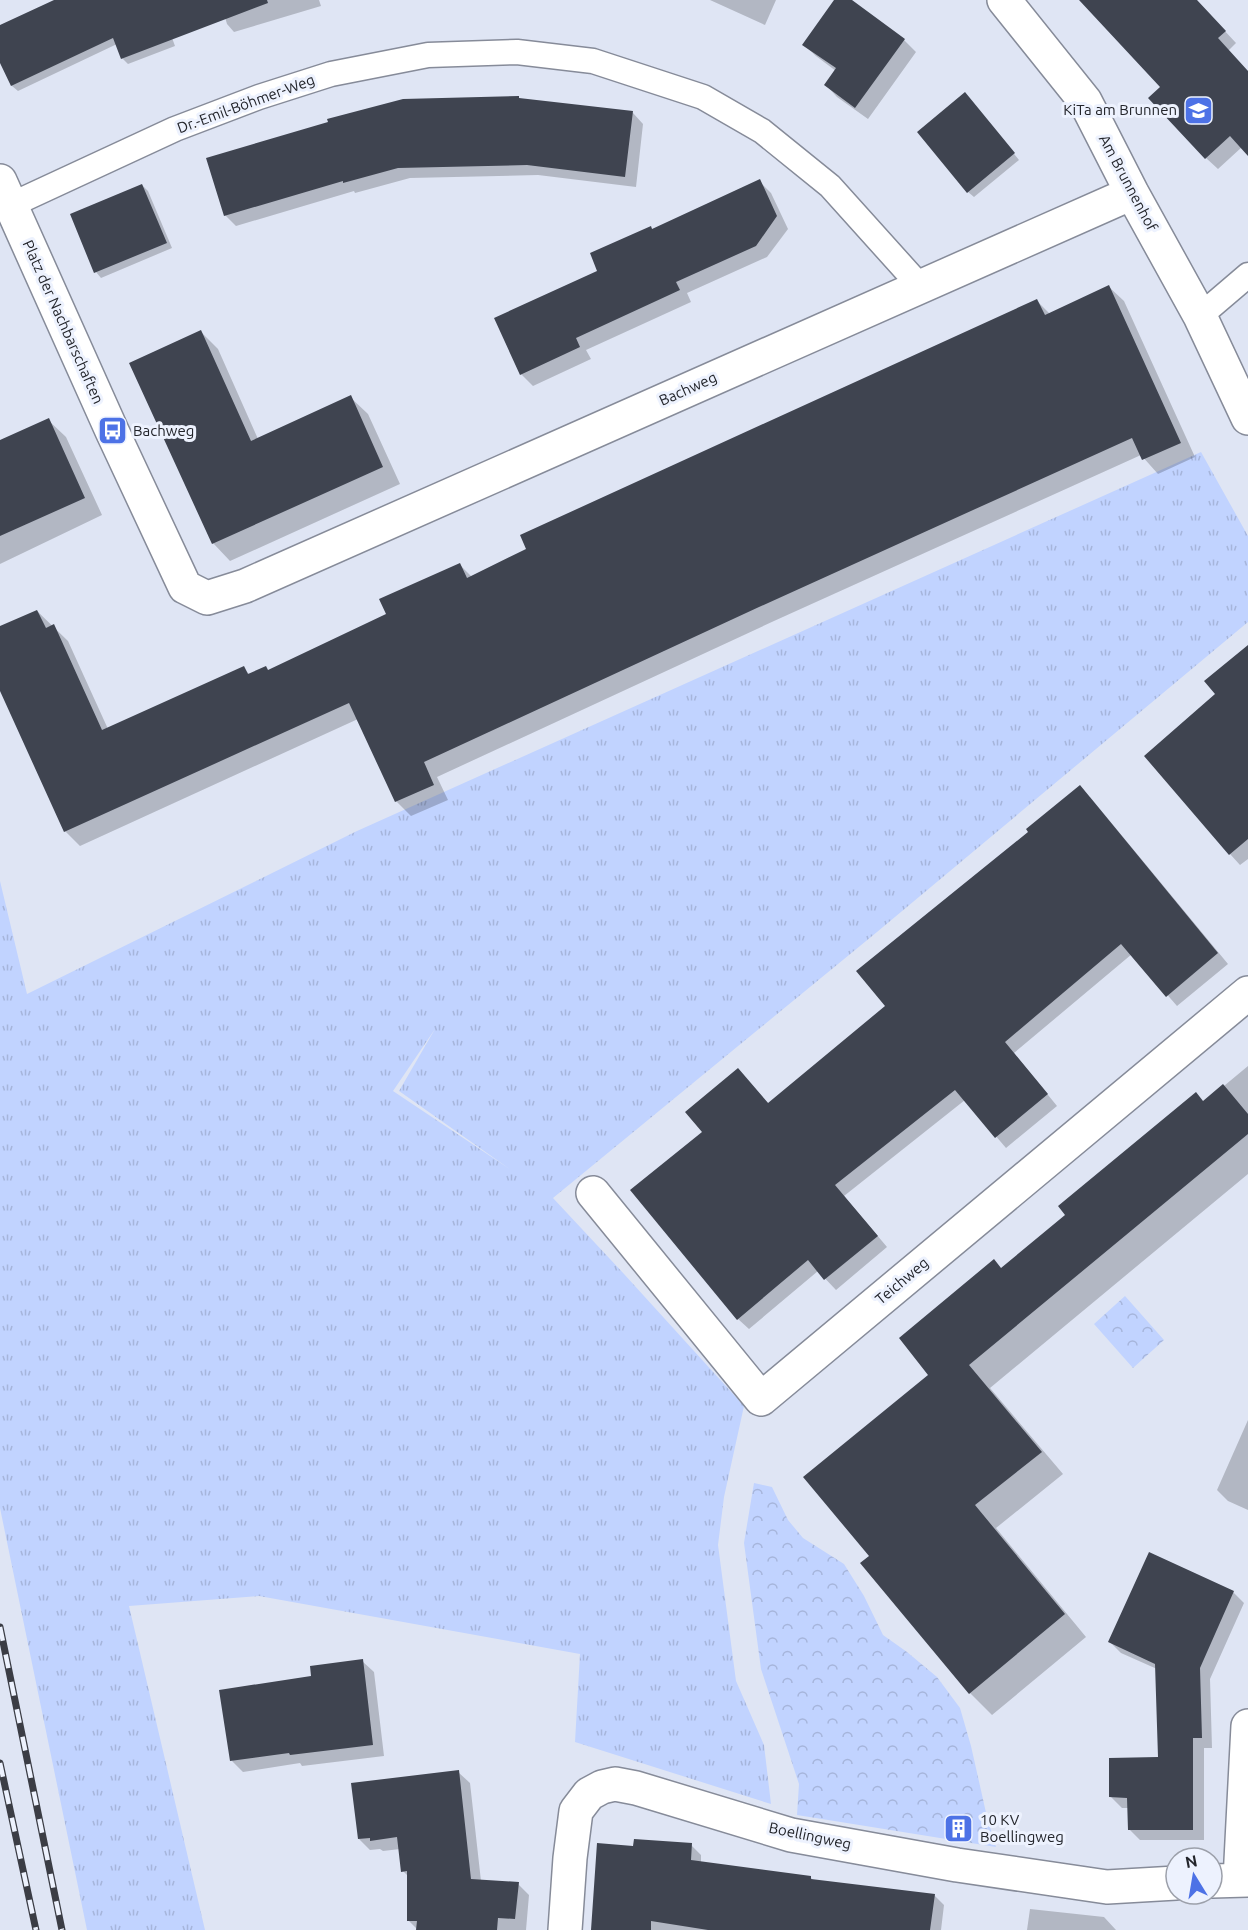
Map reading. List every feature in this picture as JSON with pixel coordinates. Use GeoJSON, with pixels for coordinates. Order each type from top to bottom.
{"type":"FeatureCollection","features":[{"type":"Feature","properties":{"kind":"street","name":"Am Brunnenhof"},"geometry":{"type":"LineString","coordinates":[[1007,1],[1085,101],[1132,193],[1200,316],[1248,418]]}},
{"type":"Feature","properties":{"kind":"street","name":"Platz der Nachbarschaften"},"geometry":{"type":"LineString","coordinates":[[6,193],[111,431],[185,587],[207,598],[245,586]]}},
{"type":"Feature","properties":{"kind":"street","name":"Bachweg"},"geometry":{"type":"LineString","coordinates":[[245,586],[1132,193]]}},
{"type":"Feature","properties":{"kind":"street","name":"Teichweg"},"geometry":{"type":"LineString","coordinates":[[593,1193],[761,1399],[1248,993]]}},
{"type":"Feature","properties":{"kind":"street"},"geometry":{"type":"LineString","coordinates":[[1233,1880],[1248,1726]]}},
{"type":"Feature","properties":{"kind":"street","name":"Boellingweg"},"geometry":{"type":"LineString","coordinates":[[565,1930],[576,1811],[589,1794],[602,1787],[615,1784],[636,1788],[791,1834],[957,1865],[1107,1887],[1164,1884]]}},
{"type":"Feature","properties":{"kind":"lane","name":"Dr.-Emil-Böhmer-Weg"},"geometry":{"type":"LineString","coordinates":[[6,193],[259,96],[331,74],[428,56],[517,52],[594,61],[703,96],[762,131],[830,186],[920,286]]}},
{"type":"Feature","properties":{"kind":"lane"},"geometry":{"type":"LineString","coordinates":[[1200,316],[1248,275]]}},
{"type":"Feature","properties":{"kind":"green space"},"geometry":{"type":"Polygon","coordinates":[[[1201,452],[1248,536],[1248,622],[877,932],[553,1198],[744,1406],[724,1497],[718,1545],[736,1681],[764,1745],[771,1804],[575,1742],[580,1654],[259,1596],[129,1606],[205,1930],[87,1930],[0,1508],[0,881],[27,994],[357,831],[1201,452]],[[435,1029],[393,1091],[511,1170],[399,1091],[435,1029]]]}},
{"type":"Feature","properties":{"kind":"green space"},"geometry":{"type":"Polygon","coordinates":[[[1125,1296],[1164,1340],[1133,1368],[1094,1324],[1125,1296]]]}},
{"type":"Feature","properties":{"kind":"green space"},"geometry":{"type":"Polygon","coordinates":[[[754,1483],[772,1487],[788,1520],[803,1538],[844,1564],[864,1596],[883,1635],[937,1677],[960,1708],[996,1847],[797,1815],[799,1784],[761,1669],[744,1543],[754,1483]]]}},
{"type":"Feature","properties":{"kind":"building"},"geometry":{"type":"Polygon","coordinates":[[[54,0],[267,0],[268,3],[121,59],[113,38],[11,86],[0,63],[0,25],[54,0]]]}},
{"type":"Feature","properties":{"kind":"building"},"geometry":{"type":"Polygon","coordinates":[[[834,0],[852,0],[905,39],[855,108],[824,85],[836,68],[802,45],[834,0]]]}},
{"type":"Feature","properties":{"kind":"building"},"geometry":{"type":"Polygon","coordinates":[[[1079,0],[1197,0],[1226,31],[1218,38],[1248,71],[1248,156],[1230,136],[1205,159],[1148,98],[1160,87],[1079,0]]]}},
{"type":"Feature","properties":{"kind":"building"},"geometry":{"type":"Polygon","coordinates":[[[965,92],[1015,153],[967,193],[917,132],[965,92]]]}},
{"type":"Feature","properties":{"kind":"building"},"geometry":{"type":"Polygon","coordinates":[[[519,96],[519,98],[633,111],[625,177],[527,165],[398,168],[343,183],[343,181],[224,216],[206,158],[328,122],[327,119],[403,99],[519,96]]]}},
{"type":"Feature","properties":{"kind":"building"},"geometry":{"type":"Polygon","coordinates":[[[760,179],[777,216],[756,246],[676,282],[680,290],[576,338],[580,347],[520,375],[494,318],[597,271],[590,253],[651,226],[652,229],[760,179]]]}},
{"type":"Feature","properties":{"kind":"building"},"geometry":{"type":"Polygon","coordinates":[[[142,184],[167,243],[94,273],[70,214],[142,184]]]}},
{"type":"Feature","properties":{"kind":"building"},"geometry":{"type":"Polygon","coordinates":[[[1109,285],[1181,443],[1142,460],[1132,438],[759,607],[424,762],[434,785],[395,802],[349,703],[64,832],[0,691],[0,626],[37,610],[46,628],[54,624],[102,730],[244,666],[248,674],[266,666],[268,670],[386,614],[379,599],[460,563],[467,578],[526,549],[520,535],[1037,299],[1045,315],[1109,285]]]}},
{"type":"Feature","properties":{"kind":"building"},"geometry":{"type":"Polygon","coordinates":[[[201,330],[251,441],[351,395],[383,467],[212,544],[129,363],[201,330]]]}},
{"type":"Feature","properties":{"kind":"building"},"geometry":{"type":"Polygon","coordinates":[[[49,418],[85,498],[0,536],[0,440],[49,418]]]}},
{"type":"Feature","properties":{"kind":"building"},"geometry":{"type":"Polygon","coordinates":[[[1248,645],[1248,839],[1229,855],[1144,756],[1215,694],[1204,681],[1248,645]]]}},
{"type":"Feature","properties":{"kind":"building"},"geometry":{"type":"Polygon","coordinates":[[[1080,785],[1218,953],[1166,997],[1121,944],[1005,1042],[1048,1094],[995,1138],[955,1090],[835,1185],[878,1236],[824,1280],[808,1260],[737,1320],[630,1190],[702,1132],[685,1112],[738,1068],[768,1103],[885,1006],[856,971],[1028,832],[1026,829],[1080,785]]]}},
{"type":"Feature","properties":{"kind":"building"},"geometry":{"type":"Polygon","coordinates":[[[1223,1084],[1248,1114],[1248,1134],[969,1365],[1042,1452],[975,1505],[1065,1614],[969,1694],[860,1563],[869,1556],[803,1477],[928,1375],[899,1338],[994,1259],[1001,1268],[1065,1215],[1058,1206],[1196,1092],[1203,1101],[1223,1084]]]}},
{"type":"Feature","properties":{"kind":"building"},"geometry":{"type":"Polygon","coordinates":[[[1149,1552],[1234,1591],[1200,1668],[1202,1738],[1193,1738],[1193,1830],[1128,1830],[1127,1798],[1109,1797],[1109,1758],[1158,1757],[1155,1664],[1108,1642],[1149,1552]]]}},
{"type":"Feature","properties":{"kind":"building"},"geometry":{"type":"Polygon","coordinates":[[[363,1659],[373,1745],[230,1761],[219,1690],[311,1676],[310,1666],[363,1659]]]}},
{"type":"Feature","properties":{"kind":"building"},"geometry":{"type":"Polygon","coordinates":[[[459,1770],[471,1879],[519,1882],[515,1919],[498,1918],[497,1930],[416,1930],[417,1921],[407,1921],[407,1871],[401,1872],[397,1837],[370,1841],[370,1838],[358,1839],[351,1783],[459,1770]]]}},
{"type":"Feature","properties":{"kind":"building"},"geometry":{"type":"Polygon","coordinates":[[[634,1839],[692,1843],[691,1860],[811,1876],[811,1879],[935,1894],[930,1930],[708,1930],[651,1921],[651,1930],[591,1930],[597,1843],[633,1846],[634,1839]]]}},
{"type":"Feature","properties":{"kind":"railway"},"geometry":{"type":"LineString","coordinates":[[0,1627],[62,1930]]}},
{"type":"Feature","properties":{"kind":"railway"},"geometry":{"type":"LineString","coordinates":[[0,1763],[36,1930]]}},
{"type":"Feature","properties":{"kind":"place","name":"KiTa am Brunnen"},"geometry":{"type":"Point","coordinates":[1198,110]}},
{"type":"Feature","properties":{"kind":"place","name":"Bachweg"},"geometry":{"type":"Point","coordinates":[112,431]}},
{"type":"Feature","properties":{"kind":"place","name":"10 KV Boellingweg"},"geometry":{"type":"Point","coordinates":[959,1829]}}]}
